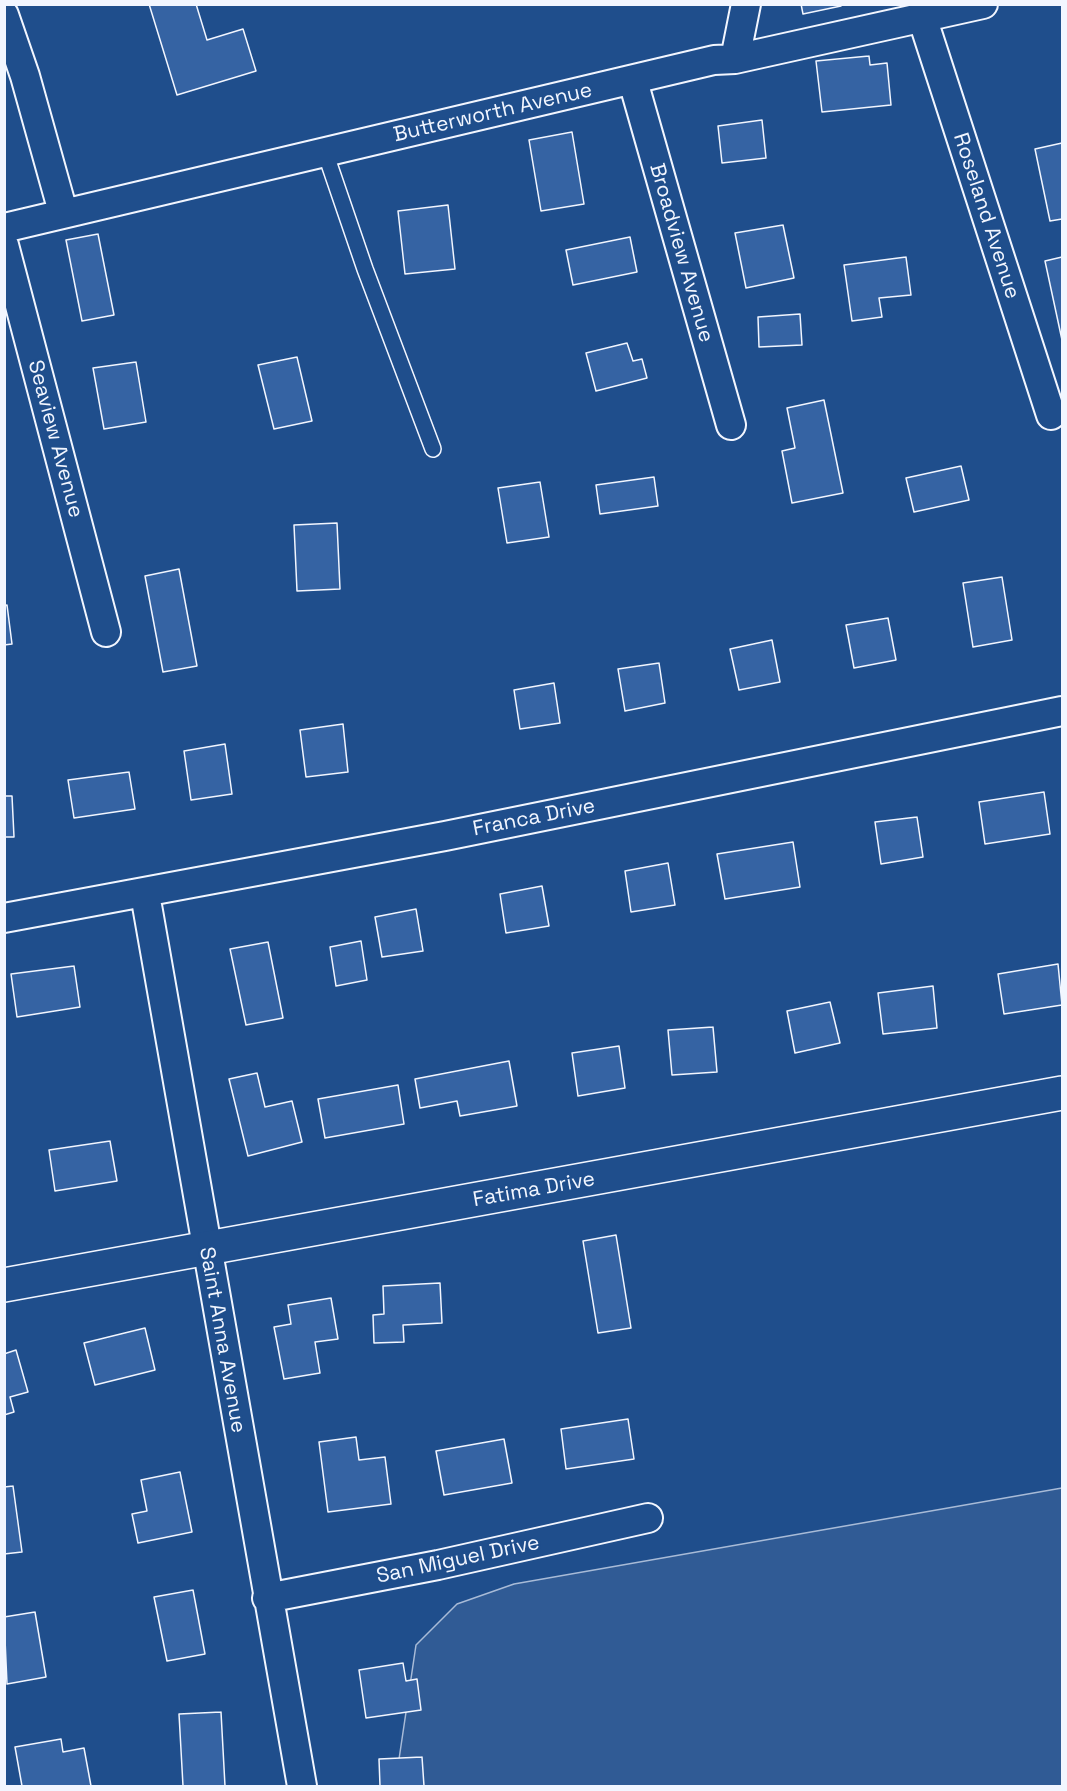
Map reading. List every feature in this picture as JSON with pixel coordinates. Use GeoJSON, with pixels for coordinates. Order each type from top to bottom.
{"type":"FeatureCollection","features":[{"type":"Feature","properties":{"kind":"street"},"geometry":{"type":"LineString","coordinates":[[735,58],[746,4]]}},
{"type":"Feature","properties":{"kind":"street","name":"Butterworth Avenue"},"geometry":{"type":"LineString","coordinates":[[4,228],[63,212],[633,81],[714,60],[735,58],[983,4]]}},
{"type":"Feature","properties":{"kind":"street"},"geometry":{"type":"LineString","coordinates":[[4,15],[26,76],[63,212]]}},
{"type":"Feature","properties":{"kind":"street","name":"Roseland Avenue"},"geometry":{"type":"LineString","coordinates":[[922,17],[1051,415]]}},
{"type":"Feature","properties":{"kind":"street","name":"Broadview Avenue"},"geometry":{"type":"LineString","coordinates":[[633,81],[731,425]]}},
{"type":"Feature","properties":{"kind":"street","name":"Seaview Avenue"},"geometry":{"type":"LineString","coordinates":[[4,245],[106,632]]}},
{"type":"Feature","properties":{"kind":"street","name":"Franca Drive"},"geometry":{"type":"LineString","coordinates":[[4,918],[145,894],[457,834],[1062,711]]}},
{"type":"Feature","properties":{"kind":"street","name":"Saint Anna Avenue"},"geometry":{"type":"LineString","coordinates":[[145,894],[267,1598],[302,1786]]}},
{"type":"Feature","properties":{"kind":"street","name":"Fatima Drive"},"geometry":{"type":"LineString","coordinates":[[4,1285],[1062,1093]]}},
{"type":"Feature","properties":{"kind":"street","name":"San Miguel Drive"},"geometry":{"type":"LineString","coordinates":[[267,1598],[459,1560],[648,1518]]}},
{"type":"Feature","properties":{"kind":"lane"},"geometry":{"type":"LineString","coordinates":[[325,152],[365,269],[433,449]]}},
{"type":"Feature","properties":{"kind":"shaded area"},"geometry":{"type":"Polygon","coordinates":[[[1062,1488],[1062,1786],[395,1786],[416,1645],[457,1604],[514,1584],[1062,1488]]]}},
{"type":"Feature","properties":{"kind":"building"},"geometry":{"type":"Polygon","coordinates":[[[149,4],[196,4],[207,40],[243,29],[256,71],[177,95],[149,4]]]}},
{"type":"Feature","properties":{"kind":"building"},"geometry":{"type":"Polygon","coordinates":[[[801,4],[841,4],[841,6],[803,14],[801,4]]]}},
{"type":"Feature","properties":{"kind":"building"},"geometry":{"type":"Polygon","coordinates":[[[869,56],[870,65],[887,63],[891,105],[822,112],[816,61],[869,56]]]}},
{"type":"Feature","properties":{"kind":"building"},"geometry":{"type":"Polygon","coordinates":[[[762,120],[766,158],[722,163],[718,126],[762,120]]]}},
{"type":"Feature","properties":{"kind":"building"},"geometry":{"type":"Polygon","coordinates":[[[572,132],[584,204],[541,211],[529,140],[572,132]]]}},
{"type":"Feature","properties":{"kind":"building"},"geometry":{"type":"Polygon","coordinates":[[[1062,143],[1062,219],[1050,221],[1035,149],[1062,143]]]}},
{"type":"Feature","properties":{"kind":"building"},"geometry":{"type":"Polygon","coordinates":[[[448,205],[455,269],[405,274],[398,211],[448,205]]]}},
{"type":"Feature","properties":{"kind":"building"},"geometry":{"type":"Polygon","coordinates":[[[783,225],[794,278],[746,288],[735,233],[783,225]]]}},
{"type":"Feature","properties":{"kind":"building"},"geometry":{"type":"Polygon","coordinates":[[[98,234],[114,315],[82,321],[66,240],[98,234]]]}},
{"type":"Feature","properties":{"kind":"building"},"geometry":{"type":"Polygon","coordinates":[[[630,237],[637,272],[573,285],[566,250],[630,237]]]}},
{"type":"Feature","properties":{"kind":"building"},"geometry":{"type":"Polygon","coordinates":[[[906,257],[911,295],[879,298],[882,317],[852,321],[844,265],[906,257]]]}},
{"type":"Feature","properties":{"kind":"building"},"geometry":{"type":"Polygon","coordinates":[[[1062,257],[1062,340],[1045,261],[1062,257]]]}},
{"type":"Feature","properties":{"kind":"building"},"geometry":{"type":"Polygon","coordinates":[[[800,314],[802,345],[759,347],[758,317],[800,314]]]}},
{"type":"Feature","properties":{"kind":"building"},"geometry":{"type":"Polygon","coordinates":[[[627,343],[633,361],[642,359],[647,378],[596,391],[586,353],[627,343]]]}},
{"type":"Feature","properties":{"kind":"building"},"geometry":{"type":"Polygon","coordinates":[[[297,357],[312,421],[274,429],[258,365],[297,357]]]}},
{"type":"Feature","properties":{"kind":"building"},"geometry":{"type":"Polygon","coordinates":[[[136,362],[146,422],[104,429],[93,368],[136,362]]]}},
{"type":"Feature","properties":{"kind":"building"},"geometry":{"type":"Polygon","coordinates":[[[824,400],[843,493],[792,503],[782,451],[795,448],[787,408],[824,400]]]}},
{"type":"Feature","properties":{"kind":"building"},"geometry":{"type":"Polygon","coordinates":[[[961,466],[969,500],[914,512],[906,478],[961,466]]]}},
{"type":"Feature","properties":{"kind":"building"},"geometry":{"type":"Polygon","coordinates":[[[654,477],[658,506],[600,514],[596,485],[654,477]]]}},
{"type":"Feature","properties":{"kind":"building"},"geometry":{"type":"Polygon","coordinates":[[[540,482],[549,537],[507,543],[498,488],[540,482]]]}},
{"type":"Feature","properties":{"kind":"building"},"geometry":{"type":"Polygon","coordinates":[[[337,523],[340,589],[297,591],[294,525],[337,523]]]}},
{"type":"Feature","properties":{"kind":"building"},"geometry":{"type":"Polygon","coordinates":[[[179,569],[197,666],[163,672],[145,576],[179,569]]]}},
{"type":"Feature","properties":{"kind":"building"},"geometry":{"type":"Polygon","coordinates":[[[1002,577],[1012,640],[973,647],[963,583],[1002,577]]]}},
{"type":"Feature","properties":{"kind":"building"},"geometry":{"type":"Polygon","coordinates":[[[7,605],[12,644],[4,645],[4,606],[7,605]]]}},
{"type":"Feature","properties":{"kind":"building"},"geometry":{"type":"Polygon","coordinates":[[[888,618],[896,660],[854,668],[846,625],[888,618]]]}},
{"type":"Feature","properties":{"kind":"building"},"geometry":{"type":"Polygon","coordinates":[[[772,640],[780,682],[739,690],[730,649],[772,640]]]}},
{"type":"Feature","properties":{"kind":"building"},"geometry":{"type":"Polygon","coordinates":[[[659,663],[665,703],[625,711],[618,669],[659,663]]]}},
{"type":"Feature","properties":{"kind":"building"},"geometry":{"type":"Polygon","coordinates":[[[554,683],[560,723],[520,729],[514,690],[554,683]]]}},
{"type":"Feature","properties":{"kind":"building"},"geometry":{"type":"Polygon","coordinates":[[[343,724],[348,772],[306,777],[300,730],[343,724]]]}},
{"type":"Feature","properties":{"kind":"building"},"geometry":{"type":"Polygon","coordinates":[[[225,744],[232,794],[191,800],[184,751],[225,744]]]}},
{"type":"Feature","properties":{"kind":"building"},"geometry":{"type":"Polygon","coordinates":[[[129,772],[135,809],[74,818],[68,780],[129,772]]]}},
{"type":"Feature","properties":{"kind":"building"},"geometry":{"type":"Polygon","coordinates":[[[1044,792],[1050,834],[985,844],[979,802],[1044,792]]]}},
{"type":"Feature","properties":{"kind":"building"},"geometry":{"type":"Polygon","coordinates":[[[4,796],[12,796],[14,837],[4,837],[4,796]]]}},
{"type":"Feature","properties":{"kind":"building"},"geometry":{"type":"Polygon","coordinates":[[[917,817],[923,857],[881,864],[875,822],[917,817]]]}},
{"type":"Feature","properties":{"kind":"building"},"geometry":{"type":"Polygon","coordinates":[[[793,842],[800,887],[725,899],[717,854],[793,842]]]}},
{"type":"Feature","properties":{"kind":"building"},"geometry":{"type":"Polygon","coordinates":[[[668,863],[675,905],[631,912],[625,871],[668,863]]]}},
{"type":"Feature","properties":{"kind":"building"},"geometry":{"type":"Polygon","coordinates":[[[542,886],[549,926],[506,933],[500,894],[542,886]]]}},
{"type":"Feature","properties":{"kind":"building"},"geometry":{"type":"Polygon","coordinates":[[[416,909],[423,951],[382,957],[375,917],[416,909]]]}},
{"type":"Feature","properties":{"kind":"building"},"geometry":{"type":"Polygon","coordinates":[[[361,941],[367,980],[336,986],[330,947],[361,941]]]}},
{"type":"Feature","properties":{"kind":"building"},"geometry":{"type":"Polygon","coordinates":[[[268,942],[283,1018],[246,1025],[230,949],[268,942]]]}},
{"type":"Feature","properties":{"kind":"building"},"geometry":{"type":"Polygon","coordinates":[[[1058,964],[1062,1005],[1004,1014],[998,974],[1058,964]]]}},
{"type":"Feature","properties":{"kind":"building"},"geometry":{"type":"Polygon","coordinates":[[[74,966],[80,1007],[17,1017],[11,974],[74,966]]]}},
{"type":"Feature","properties":{"kind":"building"},"geometry":{"type":"Polygon","coordinates":[[[933,986],[937,1028],[883,1034],[878,993],[933,986]]]}},
{"type":"Feature","properties":{"kind":"building"},"geometry":{"type":"Polygon","coordinates":[[[830,1002],[840,1043],[795,1053],[787,1011],[830,1002]]]}},
{"type":"Feature","properties":{"kind":"building"},"geometry":{"type":"Polygon","coordinates":[[[713,1027],[717,1072],[672,1075],[668,1030],[713,1027]]]}},
{"type":"Feature","properties":{"kind":"building"},"geometry":{"type":"Polygon","coordinates":[[[619,1046],[625,1088],[578,1096],[572,1053],[619,1046]]]}},
{"type":"Feature","properties":{"kind":"building"},"geometry":{"type":"Polygon","coordinates":[[[509,1061],[517,1106],[460,1116],[457,1101],[420,1108],[415,1079],[509,1061]]]}},
{"type":"Feature","properties":{"kind":"building"},"geometry":{"type":"Polygon","coordinates":[[[257,1073],[265,1107],[292,1101],[302,1142],[248,1156],[229,1079],[257,1073]]]}},
{"type":"Feature","properties":{"kind":"building"},"geometry":{"type":"Polygon","coordinates":[[[398,1085],[404,1124],[325,1138],[318,1099],[398,1085]]]}},
{"type":"Feature","properties":{"kind":"building"},"geometry":{"type":"Polygon","coordinates":[[[110,1141],[117,1181],[55,1191],[49,1150],[110,1141]]]}},
{"type":"Feature","properties":{"kind":"building"},"geometry":{"type":"Polygon","coordinates":[[[616,1235],[631,1328],[598,1333],[583,1241],[616,1235]]]}},
{"type":"Feature","properties":{"kind":"building"},"geometry":{"type":"Polygon","coordinates":[[[440,1283],[442,1323],[403,1325],[404,1342],[374,1343],[373,1315],[384,1314],[383,1286],[440,1283]]]}},
{"type":"Feature","properties":{"kind":"building"},"geometry":{"type":"Polygon","coordinates":[[[331,1298],[338,1339],[315,1342],[320,1373],[284,1379],[274,1327],[291,1324],[288,1305],[331,1298]]]}},
{"type":"Feature","properties":{"kind":"building"},"geometry":{"type":"Polygon","coordinates":[[[145,1328],[155,1370],[95,1385],[84,1343],[145,1328]]]}},
{"type":"Feature","properties":{"kind":"building"},"geometry":{"type":"Polygon","coordinates":[[[16,1350],[28,1392],[10,1397],[14,1412],[4,1415],[4,1354],[16,1350]]]}},
{"type":"Feature","properties":{"kind":"building"},"geometry":{"type":"Polygon","coordinates":[[[628,1419],[634,1459],[566,1469],[561,1429],[628,1419]]]}},
{"type":"Feature","properties":{"kind":"building"},"geometry":{"type":"Polygon","coordinates":[[[356,1437],[359,1460],[385,1457],[391,1504],[328,1512],[319,1442],[356,1437]]]}},
{"type":"Feature","properties":{"kind":"building"},"geometry":{"type":"Polygon","coordinates":[[[504,1439],[512,1483],[444,1495],[436,1451],[504,1439]]]}},
{"type":"Feature","properties":{"kind":"building"},"geometry":{"type":"Polygon","coordinates":[[[180,1472],[192,1532],[138,1543],[132,1514],[147,1511],[141,1480],[180,1472]]]}},
{"type":"Feature","properties":{"kind":"building"},"geometry":{"type":"Polygon","coordinates":[[[13,1486],[22,1552],[4,1554],[4,1487],[13,1486]]]}},
{"type":"Feature","properties":{"kind":"building"},"geometry":{"type":"Polygon","coordinates":[[[193,1590],[205,1654],[167,1661],[154,1597],[193,1590]]]}},
{"type":"Feature","properties":{"kind":"building"},"geometry":{"type":"Polygon","coordinates":[[[35,1612],[46,1677],[7,1684],[4,1617],[35,1612]]]}},
{"type":"Feature","properties":{"kind":"building"},"geometry":{"type":"Polygon","coordinates":[[[403,1663],[406,1681],[417,1679],[421,1710],[366,1718],[359,1670],[403,1663]]]}},
{"type":"Feature","properties":{"kind":"building"},"geometry":{"type":"Polygon","coordinates":[[[221,1712],[225,1786],[183,1786],[179,1714],[221,1712]]]}},
{"type":"Feature","properties":{"kind":"building"},"geometry":{"type":"Polygon","coordinates":[[[61,1739],[63,1752],[84,1748],[91,1786],[22,1786],[15,1747],[61,1739]]]}},
{"type":"Feature","properties":{"kind":"building"},"geometry":{"type":"Polygon","coordinates":[[[422,1757],[424,1786],[380,1786],[379,1759],[422,1757]]]}}]}
